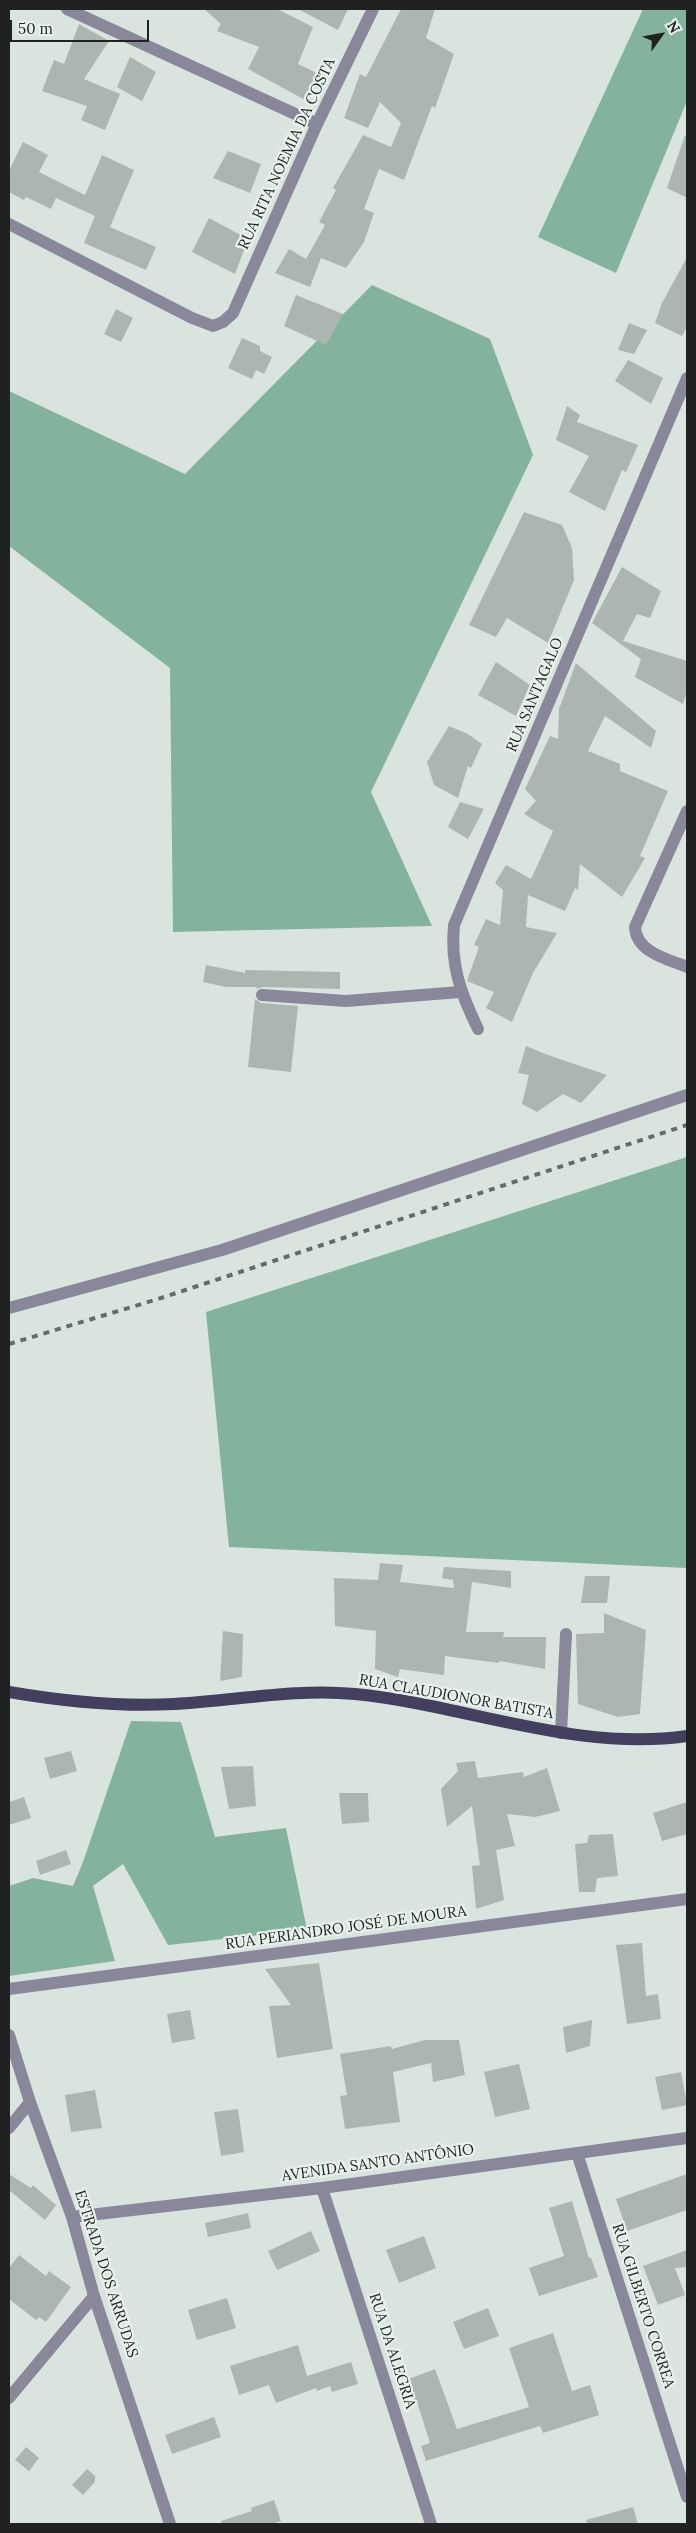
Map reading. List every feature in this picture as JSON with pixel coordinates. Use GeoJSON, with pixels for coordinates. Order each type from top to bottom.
{"type":"FeatureCollection","features":[{"type":"Feature","properties":{"kind":"main road","name":"RUA CLAUDIONOR BATISTA"},"geometry":{"type":"LineString","coordinates":[[9,1692],[83,1702],[139,1704],[205,1702],[274,1694],[355,1694],[561,1733],[659,1740],[687,1736]]}},
{"type":"Feature","properties":{"kind":"street"},"geometry":{"type":"LineString","coordinates":[[67,9],[317,124]]}},
{"type":"Feature","properties":{"kind":"street","name":"RUA RITA NOEMIA DA COSTA"},"geometry":{"type":"LineString","coordinates":[[9,224],[192,318],[213,326],[223,322],[233,313],[317,124],[373,9]]}},
{"type":"Feature","properties":{"kind":"street","name":"RUA SANTAGALO"},"geometry":{"type":"LineString","coordinates":[[478,1029],[460,992],[452,944],[454,925],[687,378]]}},
{"type":"Feature","properties":{"kind":"street"},"geometry":{"type":"LineString","coordinates":[[687,811],[634,926],[635,936],[644,947],[687,967]]}},
{"type":"Feature","properties":{"kind":"street"},"geometry":{"type":"LineString","coordinates":[[262,995],[346,1001],[460,992]]}},
{"type":"Feature","properties":{"kind":"street"},"geometry":{"type":"LineString","coordinates":[[9,1308],[222,1250],[687,1095]]}},
{"type":"Feature","properties":{"kind":"street"},"geometry":{"type":"LineString","coordinates":[[561,1733],[566,1634]]}},
{"type":"Feature","properties":{"kind":"street","name":"RUA PERIANDRO JOSÉ DE MOURA"},"geometry":{"type":"LineString","coordinates":[[9,1989],[687,1899]]}},
{"type":"Feature","properties":{"kind":"street","name":"ESTRADA DOS ARRUDAS"},"geometry":{"type":"LineString","coordinates":[[9,2035],[30,2102],[72,2217],[94,2296],[167,2522]]}},
{"type":"Feature","properties":{"kind":"street"},"geometry":{"type":"LineString","coordinates":[[9,2128],[30,2102]]}},
{"type":"Feature","properties":{"kind":"street","name":"AVENIDA SANTO ANTÔNIO"},"geometry":{"type":"LineString","coordinates":[[72,2217],[322,2188],[687,2138]]}},
{"type":"Feature","properties":{"kind":"street","name":"RUA GILBERTO CORREA"},"geometry":{"type":"LineString","coordinates":[[578,2153],[687,2497]]}},
{"type":"Feature","properties":{"kind":"street","name":"RUA DA ALEGRIA"},"geometry":{"type":"LineString","coordinates":[[322,2188],[431,2524]]}},
{"type":"Feature","properties":{"kind":"street"},"geometry":{"type":"LineString","coordinates":[[9,2398],[94,2296]]}},
{"type":"Feature","properties":{"kind":"green space"},"geometry":{"type":"Polygon","coordinates":[[[643,9],[687,9],[687,101],[616,273],[538,237],[643,9]]]}},
{"type":"Feature","properties":{"kind":"green space"},"geometry":{"type":"Polygon","coordinates":[[[372,285],[490,339],[533,455],[371,792],[432,926],[173,932],[170,668],[9,546],[9,391],[185,474],[372,285]]]}},
{"type":"Feature","properties":{"kind":"green space"},"geometry":{"type":"Polygon","coordinates":[[[687,1157],[687,1568],[229,1547],[206,1312],[687,1157]]]}},
{"type":"Feature","properties":{"kind":"green space"},"geometry":{"type":"Polygon","coordinates":[[[131,1721],[181,1722],[215,1837],[286,1828],[307,1930],[168,1945],[123,1864],[93,1886],[115,1961],[9,1976],[9,1886],[33,1878],[73,1886],[131,1721]]]}},
{"type":"Feature","properties":{"kind":"building"},"geometry":{"type":"Polygon","coordinates":[[[204,9],[277,9],[313,27],[298,64],[321,75],[307,101],[248,69],[259,47],[217,31],[221,24],[204,9]]]}},
{"type":"Feature","properties":{"kind":"building"},"geometry":{"type":"Polygon","coordinates":[[[298,9],[348,9],[338,30],[298,9]]]}},
{"type":"Feature","properties":{"kind":"building"},"geometry":{"type":"Polygon","coordinates":[[[401,9],[435,9],[426,38],[454,54],[435,108],[432,106],[404,180],[379,169],[364,209],[374,213],[364,242],[346,268],[321,258],[310,287],[275,273],[289,249],[306,259],[325,225],[319,222],[336,190],[333,188],[363,135],[391,147],[401,123],[380,102],[368,128],[344,118],[360,74],[366,77],[401,9]]]}},
{"type":"Feature","properties":{"kind":"building"},"geometry":{"type":"Polygon","coordinates":[[[79,24],[109,41],[84,79],[120,94],[105,130],[81,120],[87,106],[42,91],[54,60],[64,64],[79,24]]]}},
{"type":"Feature","properties":{"kind":"building"},"geometry":{"type":"Polygon","coordinates":[[[130,57],[156,72],[142,101],[117,87],[130,57]]]}},
{"type":"Feature","properties":{"kind":"building"},"geometry":{"type":"Polygon","coordinates":[[[685,135],[687,136],[687,198],[667,188],[685,135]]]}},
{"type":"Feature","properties":{"kind":"building"},"geometry":{"type":"Polygon","coordinates":[[[23,142],[48,155],[39,172],[85,195],[102,155],[134,170],[110,227],[156,247],[146,270],[84,243],[95,216],[56,198],[51,209],[26,197],[24,200],[9,192],[9,171],[23,142]]]}},
{"type":"Feature","properties":{"kind":"building"},"geometry":{"type":"Polygon","coordinates":[[[228,151],[261,164],[250,193],[213,178],[228,151]]]}},
{"type":"Feature","properties":{"kind":"building"},"geometry":{"type":"Polygon","coordinates":[[[209,218],[248,239],[235,274],[192,252],[209,218]]]}},
{"type":"Feature","properties":{"kind":"building"},"geometry":{"type":"Polygon","coordinates":[[[687,257],[687,327],[682,336],[655,323],[662,303],[687,257]]]}},
{"type":"Feature","properties":{"kind":"building"},"geometry":{"type":"Polygon","coordinates":[[[296,295],[343,314],[326,345],[284,326],[296,295]]]}},
{"type":"Feature","properties":{"kind":"building"},"geometry":{"type":"Polygon","coordinates":[[[116,309],[133,318],[121,342],[104,334],[116,309]]]}},
{"type":"Feature","properties":{"kind":"building"},"geometry":{"type":"Polygon","coordinates":[[[629,323],[647,330],[634,354],[618,350],[629,323]]]}},
{"type":"Feature","properties":{"kind":"building"},"geometry":{"type":"Polygon","coordinates":[[[242,338],[260,346],[260,351],[272,357],[264,374],[256,370],[252,379],[228,368],[242,338]]]}},
{"type":"Feature","properties":{"kind":"building"},"geometry":{"type":"Polygon","coordinates":[[[628,360],[663,378],[651,404],[615,381],[628,360]]]}},
{"type":"Feature","properties":{"kind":"building"},"geometry":{"type":"Polygon","coordinates":[[[567,406],[580,415],[577,422],[638,445],[626,472],[622,470],[605,511],[569,492],[589,456],[556,440],[567,406]]]}},
{"type":"Feature","properties":{"kind":"building"},"geometry":{"type":"Polygon","coordinates":[[[524,512],[562,525],[572,548],[574,580],[548,643],[507,618],[496,637],[469,625],[524,512]]]}},
{"type":"Feature","properties":{"kind":"building"},"geometry":{"type":"Polygon","coordinates":[[[622,567],[661,591],[650,618],[637,614],[623,641],[687,661],[687,691],[683,704],[635,677],[641,659],[592,623],[622,567]]]}},
{"type":"Feature","properties":{"kind":"building"},"geometry":{"type":"Polygon","coordinates":[[[496,662],[530,685],[516,716],[478,695],[496,662]]]}},
{"type":"Feature","properties":{"kind":"building"},"geometry":{"type":"Polygon","coordinates":[[[576,663],[656,731],[651,748],[605,716],[588,751],[620,764],[620,771],[668,791],[640,856],[645,858],[622,897],[580,864],[578,890],[575,888],[565,911],[528,895],[526,927],[557,933],[533,973],[512,1022],[486,1008],[494,992],[467,981],[479,947],[474,945],[486,919],[500,925],[503,890],[495,883],[506,865],[531,879],[553,831],[524,814],[536,801],[525,789],[550,736],[558,739],[559,709],[576,663]]]}},
{"type":"Feature","properties":{"kind":"building"},"geometry":{"type":"Polygon","coordinates":[[[449,726],[468,734],[482,744],[471,768],[468,766],[458,798],[434,785],[427,762],[449,726]]]}},
{"type":"Feature","properties":{"kind":"building"},"geometry":{"type":"Polygon","coordinates":[[[460,802],[484,809],[468,839],[448,827],[460,802]]]}},
{"type":"Feature","properties":{"kind":"building"},"geometry":{"type":"Polygon","coordinates":[[[206,965],[245,973],[245,970],[340,972],[340,989],[226,987],[203,982],[206,965]]]}},
{"type":"Feature","properties":{"kind":"building"},"geometry":{"type":"Polygon","coordinates":[[[255,999],[261,1003],[298,1006],[291,1072],[248,1067],[255,999]]]}},
{"type":"Feature","properties":{"kind":"building"},"geometry":{"type":"Polygon","coordinates":[[[526,1046],[607,1075],[581,1103],[563,1094],[537,1112],[522,1104],[529,1075],[518,1073],[526,1046]]]}},
{"type":"Feature","properties":{"kind":"building"},"geometry":{"type":"Polygon","coordinates":[[[380,1563],[403,1565],[400,1582],[454,1588],[453,1580],[442,1578],[444,1567],[511,1571],[511,1588],[472,1582],[466,1632],[504,1632],[503,1637],[546,1637],[545,1669],[499,1661],[499,1663],[445,1656],[444,1675],[400,1669],[398,1677],[375,1669],[376,1631],[335,1626],[334,1578],[378,1580],[380,1563]]]}},
{"type":"Feature","properties":{"kind":"building"},"geometry":{"type":"Polygon","coordinates":[[[585,1576],[610,1576],[607,1603],[581,1603],[585,1576]]]}},
{"type":"Feature","properties":{"kind":"building"},"geometry":{"type":"Polygon","coordinates":[[[604,1613],[646,1630],[640,1714],[618,1717],[578,1704],[576,1634],[604,1633],[604,1613]]]}},
{"type":"Feature","properties":{"kind":"building"},"geometry":{"type":"Polygon","coordinates":[[[223,1631],[243,1634],[242,1677],[220,1681],[223,1631]]]}},
{"type":"Feature","properties":{"kind":"building"},"geometry":{"type":"Polygon","coordinates":[[[71,1751],[77,1771],[50,1779],[44,1758],[71,1751]]]}},
{"type":"Feature","properties":{"kind":"building"},"geometry":{"type":"Polygon","coordinates":[[[475,1761],[478,1778],[523,1772],[524,1777],[547,1768],[560,1811],[535,1817],[507,1814],[515,1846],[496,1850],[504,1900],[476,1909],[472,1866],[480,1865],[472,1806],[447,1827],[441,1789],[458,1771],[456,1763],[475,1761]]]}},
{"type":"Feature","properties":{"kind":"building"},"geometry":{"type":"Polygon","coordinates":[[[253,1766],[256,1806],[229,1809],[221,1767],[253,1766]]]}},
{"type":"Feature","properties":{"kind":"building"},"geometry":{"type":"Polygon","coordinates":[[[339,1793],[368,1793],[369,1822],[342,1824],[339,1793]]]}},
{"type":"Feature","properties":{"kind":"building"},"geometry":{"type":"Polygon","coordinates":[[[24,1797],[31,1818],[9,1825],[9,1802],[24,1797]]]}},
{"type":"Feature","properties":{"kind":"building"},"geometry":{"type":"Polygon","coordinates":[[[687,1802],[687,1834],[662,1841],[653,1813],[687,1802]]]}},
{"type":"Feature","properties":{"kind":"building"},"geometry":{"type":"Polygon","coordinates":[[[613,1834],[618,1876],[597,1878],[595,1892],[579,1892],[575,1844],[587,1843],[589,1835],[613,1834]]]}},
{"type":"Feature","properties":{"kind":"building"},"geometry":{"type":"Polygon","coordinates":[[[66,1850],[71,1864],[40,1875],[36,1861],[66,1850]]]}},
{"type":"Feature","properties":{"kind":"building"},"geometry":{"type":"Polygon","coordinates":[[[642,1943],[646,1996],[658,1994],[661,2019],[627,2024],[616,1945],[642,1943]]]}},
{"type":"Feature","properties":{"kind":"building"},"geometry":{"type":"Polygon","coordinates":[[[319,1963],[333,2049],[277,2058],[269,2006],[291,2005],[265,1969],[319,1963]]]}},
{"type":"Feature","properties":{"kind":"building"},"geometry":{"type":"Polygon","coordinates":[[[190,2010],[195,2039],[172,2043],[167,2014],[190,2010]]]}},
{"type":"Feature","properties":{"kind":"building"},"geometry":{"type":"Polygon","coordinates":[[[592,2020],[590,2046],[566,2053],[563,2027],[592,2020]]]}},
{"type":"Feature","properties":{"kind":"building"},"geometry":{"type":"Polygon","coordinates":[[[425,2040],[459,2040],[465,2075],[433,2082],[431,2063],[393,2072],[400,2122],[345,2129],[340,2096],[347,2095],[340,2054],[391,2046],[392,2049],[425,2040]]]}},
{"type":"Feature","properties":{"kind":"building"},"geometry":{"type":"Polygon","coordinates":[[[519,2064],[530,2109],[495,2117],[484,2072],[519,2064]]]}},
{"type":"Feature","properties":{"kind":"building"},"geometry":{"type":"Polygon","coordinates":[[[681,2072],[687,2105],[662,2110],[655,2077],[681,2072]]]}},
{"type":"Feature","properties":{"kind":"building"},"geometry":{"type":"Polygon","coordinates":[[[95,2090],[102,2128],[71,2132],[65,2095],[95,2090]]]}},
{"type":"Feature","properties":{"kind":"building"},"geometry":{"type":"Polygon","coordinates":[[[238,2109],[244,2152],[221,2156],[214,2112],[238,2109]]]}},
{"type":"Feature","properties":{"kind":"building"},"geometry":{"type":"Polygon","coordinates":[[[9,2174],[31,2188],[33,2185],[56,2205],[45,2220],[9,2190],[9,2174]]]}},
{"type":"Feature","properties":{"kind":"building"},"geometry":{"type":"Polygon","coordinates":[[[687,2174],[687,2210],[627,2231],[616,2199],[687,2174]]]}},
{"type":"Feature","properties":{"kind":"building"},"geometry":{"type":"Polygon","coordinates":[[[572,2201],[589,2258],[591,2258],[598,2277],[539,2296],[529,2268],[564,2256],[549,2208],[572,2201]]]}},
{"type":"Feature","properties":{"kind":"building"},"geometry":{"type":"Polygon","coordinates":[[[248,2213],[251,2228],[208,2237],[205,2223],[248,2213]]]}},
{"type":"Feature","properties":{"kind":"building"},"geometry":{"type":"Polygon","coordinates":[[[311,2231],[320,2251],[277,2270],[268,2251],[311,2231]]]}},
{"type":"Feature","properties":{"kind":"building"},"geometry":{"type":"Polygon","coordinates":[[[424,2236],[436,2268],[399,2283],[386,2250],[424,2236]]]}},
{"type":"Feature","properties":{"kind":"building"},"geometry":{"type":"Polygon","coordinates":[[[687,2250],[687,2267],[675,2268],[685,2295],[658,2305],[643,2266],[687,2250]]]}},
{"type":"Feature","properties":{"kind":"building"},"geometry":{"type":"Polygon","coordinates":[[[19,2255],[46,2276],[49,2271],[71,2287],[46,2322],[39,2317],[36,2320],[9,2299],[9,2268],[19,2255]]]}},
{"type":"Feature","properties":{"kind":"building"},"geometry":{"type":"Polygon","coordinates":[[[227,2298],[236,2328],[197,2340],[188,2310],[227,2298]]]}},
{"type":"Feature","properties":{"kind":"building"},"geometry":{"type":"Polygon","coordinates":[[[488,2308],[499,2336],[464,2349],[453,2322],[488,2308]]]}},
{"type":"Feature","properties":{"kind":"building"},"geometry":{"type":"Polygon","coordinates":[[[553,2333],[572,2391],[590,2385],[599,2415],[543,2433],[540,2426],[426,2461],[421,2446],[430,2443],[417,2402],[415,2403],[406,2380],[435,2369],[457,2429],[529,2407],[509,2348],[553,2333]]]}},
{"type":"Feature","properties":{"kind":"building"},"geometry":{"type":"Polygon","coordinates":[[[298,2345],[307,2376],[351,2362],[358,2384],[332,2392],[330,2386],[317,2391],[316,2388],[276,2403],[269,2385],[239,2395],[230,2366],[298,2345]]]}},
{"type":"Feature","properties":{"kind":"building"},"geometry":{"type":"Polygon","coordinates":[[[214,2417],[221,2437],[172,2454],[165,2435],[214,2417]]]}},
{"type":"Feature","properties":{"kind":"building"},"geometry":{"type":"Polygon","coordinates":[[[26,2447],[39,2458],[29,2471],[15,2460],[26,2447]]]}},
{"type":"Feature","properties":{"kind":"building"},"geometry":{"type":"Polygon","coordinates":[[[87,2469],[95,2476],[95,2482],[83,2495],[72,2485],[87,2469]]]}},
{"type":"Feature","properties":{"kind":"building"},"geometry":{"type":"Polygon","coordinates":[[[274,2500],[281,2521],[272,2524],[221,2524],[221,2521],[252,2511],[251,2508],[274,2500]]]}},
{"type":"Feature","properties":{"kind":"building"},"geometry":{"type":"Polygon","coordinates":[[[633,2507],[638,2524],[587,2524],[586,2520],[633,2507]]]}},
{"type":"Feature","properties":{"kind":"railway"},"geometry":{"type":"LineString","coordinates":[[9,1344],[158,1299],[687,1125]]}}]}
